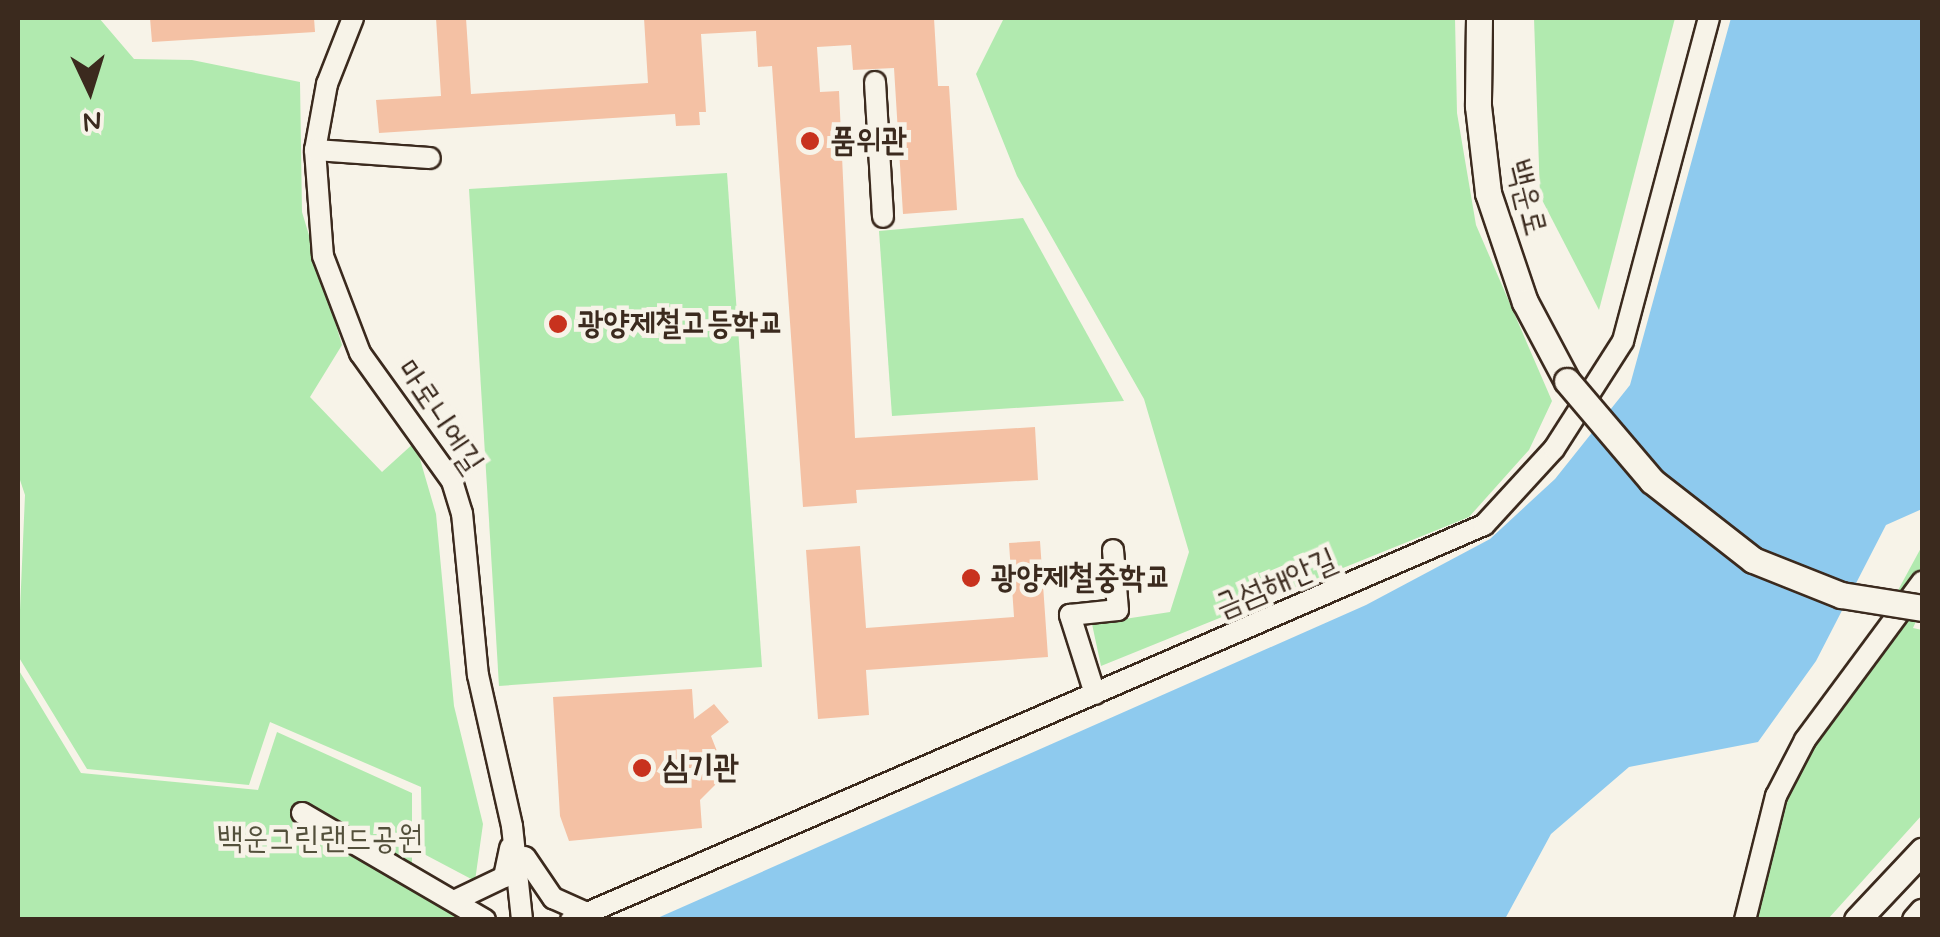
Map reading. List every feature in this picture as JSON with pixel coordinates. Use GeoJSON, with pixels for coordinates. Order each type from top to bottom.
{"type":"FeatureCollection","features":[{"type":"Feature","properties":{"kind":"main road","name":"백운로"},"geometry":{"type":"LineString","coordinates":[[1480,18],[1478,106],[1488,193],[1524,302],[1567,381],[1652,481],[1753,560],[1841,595],[1922,608]]}},
{"type":"Feature","properties":{"kind":"main road"},"geometry":{"type":"LineString","coordinates":[[1857,920],[1922,851]]}},
{"type":"Feature","properties":{"kind":"main road"},"geometry":{"type":"LineString","coordinates":[[1916,920],[1922,912]]}},
{"type":"Feature","properties":{"kind":"street","name":"마로니에길"},"geometry":{"type":"LineString","coordinates":[[353,18],[327,84],[315,150],[319,229],[336,299],[360,353],[452,481],[462,513],[483,711],[512,826],[522,920]]}},
{"type":"Feature","properties":{"kind":"street","name":"금섬해안길"},"geometry":{"type":"LineString","coordinates":[[578,916],[1484,524],[1522,489],[1623,341],[1709,18]]}},
{"type":"Feature","properties":{"kind":"street"},"geometry":{"type":"LineString","coordinates":[[875,82],[882,218]]}},
{"type":"Feature","properties":{"kind":"street"},"geometry":{"type":"LineString","coordinates":[[315,150],[430,158]]}},
{"type":"Feature","properties":{"kind":"street"},"geometry":{"type":"LineString","coordinates":[[1095,694],[1070,615],[1118,610],[1113,550]]}},
{"type":"Feature","properties":{"kind":"street"},"geometry":{"type":"LineString","coordinates":[[1745,920],[1776,796],[1805,740],[1922,582]]}},
{"type":"Feature","properties":{"kind":"street"},"geometry":{"type":"LineString","coordinates":[[302,813],[486,920]]}},
{"type":"Feature","properties":{"kind":"street"},"geometry":{"type":"LineString","coordinates":[[454,901],[504,877],[512,826]]}},
{"type":"Feature","properties":{"kind":"street"},"geometry":{"type":"LineString","coordinates":[[512,826],[533,877],[578,916]]}},
{"type":"Feature","properties":{"kind":"green space"},"geometry":{"type":"Polygon","coordinates":[[[18,18],[99,18],[134,59],[192,60],[300,82],[302,212],[342,345],[310,397],[382,472],[415,442],[436,514],[454,706],[483,824],[475,881],[422,853],[421,787],[270,722],[249,785],[87,769],[18,656],[25,495],[18,474],[18,18]]]}},
{"type":"Feature","properties":{"kind":"green space"},"geometry":{"type":"Polygon","coordinates":[[[1004,18],[1455,18],[1457,113],[1476,225],[1552,401],[1529,450],[1469,517],[1101,666],[1092,624],[1170,612],[1189,552],[1144,399],[1017,176],[976,74],[1004,18]]]}},
{"type":"Feature","properties":{"kind":"green space"},"geometry":{"type":"Polygon","coordinates":[[[1534,18],[1675,18],[1599,310],[1540,196],[1534,18]]]}},
{"type":"Feature","properties":{"kind":"green space"},"geometry":{"type":"Polygon","coordinates":[[[727,173],[762,667],[499,686],[469,189],[727,173]]]}},
{"type":"Feature","properties":{"kind":"green space"},"geometry":{"type":"Polygon","coordinates":[[[1023,218],[1124,401],[892,416],[879,231],[1023,218]]]}},
{"type":"Feature","properties":{"kind":"green space"},"geometry":{"type":"Polygon","coordinates":[[[1922,546],[1922,608],[1913,628],[1922,630],[1922,815],[1828,919],[1756,920],[1781,806],[1922,546]]]}},
{"type":"Feature","properties":{"kind":"green space","name":"백운그린랜드공원"},"geometry":{"type":"Polygon","coordinates":[[[18,669],[81,773],[258,790],[277,732],[412,793],[412,881],[462,919],[18,919],[18,669]]]}},
{"type":"Feature","properties":{"kind":"water"},"geometry":{"type":"Polygon","coordinates":[[[1731,18],[1922,18],[1922,509],[1886,525],[1816,661],[1758,742],[1629,767],[1551,834],[1505,919],[653,920],[1366,605],[1490,539],[1555,479],[1630,385],[1731,18]]]}},
{"type":"Feature","properties":{"kind":"building"},"geometry":{"type":"Polygon","coordinates":[[[150,18],[314,18],[315,32],[152,42],[150,18]]]}},
{"type":"Feature","properties":{"kind":"building"},"geometry":{"type":"Polygon","coordinates":[[[436,18],[466,18],[471,94],[648,83],[644,18],[934,18],[938,86],[949,86],[957,210],[903,214],[894,68],[853,70],[851,45],[817,47],[820,92],[839,91],[855,438],[1035,427],[1038,480],[856,490],[857,503],[803,507],[772,66],[758,67],[756,31],[701,34],[706,112],[699,112],[700,125],[676,126],[675,114],[379,133],[376,100],[441,96],[436,18]]]}},
{"type":"Feature","properties":{"kind":"building"},"geometry":{"type":"Polygon","coordinates":[[[1040,541],[1048,657],[866,670],[869,715],[818,719],[806,550],[860,546],[866,628],[1014,617],[1009,543],[1040,541]]]}},
{"type":"Feature","properties":{"kind":"building","name":"심기관"},"geometry":{"type":"Polygon","coordinates":[[[692,689],[694,719],[714,704],[729,722],[711,736],[726,774],[700,800],[702,828],[569,841],[560,816],[553,697],[692,689]]]}},
{"type":"Feature","properties":{"kind":"place","name":"품위관"},"geometry":{"type":"Point","coordinates":[810,141]}},
{"type":"Feature","properties":{"kind":"place","name":"광양제철고등학교"},"geometry":{"type":"Point","coordinates":[558,324]}},
{"type":"Feature","properties":{"kind":"place","name":"광양제철중학교"},"geometry":{"type":"Point","coordinates":[971,578]}},
{"type":"Feature","properties":{"kind":"place","name":"심기관"},"geometry":{"type":"Point","coordinates":[642,768]}}]}
